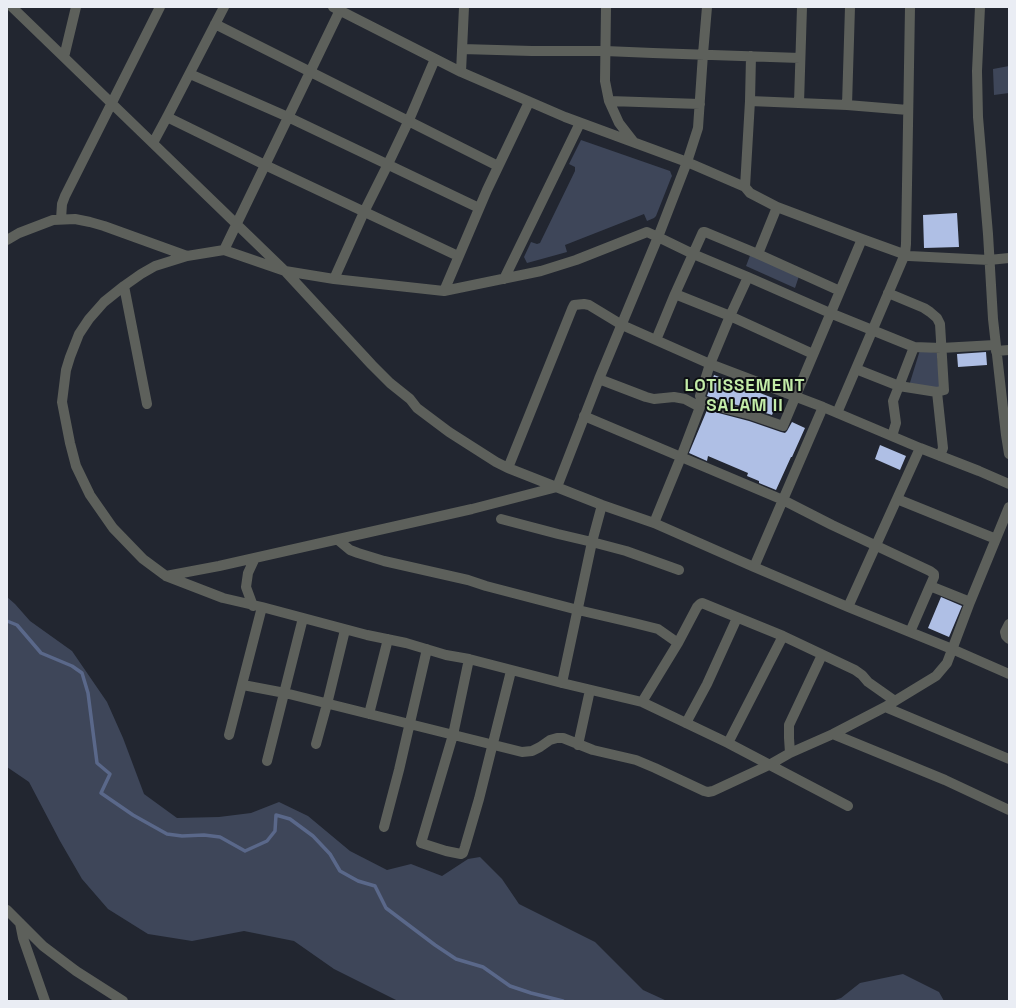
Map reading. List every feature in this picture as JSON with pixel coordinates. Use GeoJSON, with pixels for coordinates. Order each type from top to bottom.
{"type":"FeatureCollection","features":[{"type":"Feature","properties":{"kind":"street"},"geometry":{"type":"LineString","coordinates":[[12,7],[285,271],[390,383],[410,399],[417,408],[449,432],[508,468],[602,505],[654,523],[848,607],[1009,674]]}},
{"type":"Feature","properties":{"kind":"street"},"geometry":{"type":"LineString","coordinates":[[64,57],[76,7]]}},
{"type":"Feature","properties":{"kind":"street"},"geometry":{"type":"LineString","coordinates":[[60,219],[62,204],[65,196],[160,7]]}},
{"type":"Feature","properties":{"kind":"street"},"geometry":{"type":"LineString","coordinates":[[153,143],[224,7]]}},
{"type":"Feature","properties":{"kind":"street"},"geometry":{"type":"LineString","coordinates":[[461,72],[464,7]]}},
{"type":"Feature","properties":{"kind":"street"},"geometry":{"type":"LineString","coordinates":[[606,7],[605,81],[609,101],[620,123],[633,141]]}},
{"type":"Feature","properties":{"kind":"street"},"geometry":{"type":"LineString","coordinates":[[557,487],[584,416],[658,237],[687,162],[698,128],[707,7],[702,7]]}},
{"type":"Feature","properties":{"kind":"street"},"geometry":{"type":"LineString","coordinates":[[798,103],[802,7]]}},
{"type":"Feature","properties":{"kind":"street"},"geometry":{"type":"LineString","coordinates":[[847,105],[850,7]]}},
{"type":"Feature","properties":{"kind":"street"},"geometry":{"type":"LineString","coordinates":[[837,413],[905,254],[909,7]]}},
{"type":"Feature","properties":{"kind":"street"},"geometry":{"type":"LineString","coordinates":[[980,7],[977,71],[978,117],[996,348],[1009,454]]}},
{"type":"Feature","properties":{"kind":"street"},"geometry":{"type":"LineString","coordinates":[[224,250],[310,71],[336,8],[461,72],[565,117],[687,162],[744,187],[750,193],[777,208],[910,256],[989,260],[1009,258]]}},
{"type":"Feature","properties":{"kind":"street"},"geometry":{"type":"LineString","coordinates":[[216,24],[498,166]]}},
{"type":"Feature","properties":{"kind":"street"},"geometry":{"type":"LineString","coordinates":[[462,49],[605,51],[800,58]]}},
{"type":"Feature","properties":{"kind":"street"},"geometry":{"type":"LineString","coordinates":[[744,187],[750,101],[751,56]]}},
{"type":"Feature","properties":{"kind":"street"},"geometry":{"type":"LineString","coordinates":[[334,279],[435,59]]}},
{"type":"Feature","properties":{"kind":"street"},"geometry":{"type":"LineString","coordinates":[[190,74],[288,117],[479,208]]}},
{"type":"Feature","properties":{"kind":"street"},"geometry":{"type":"LineString","coordinates":[[609,101],[700,104]]}},
{"type":"Feature","properties":{"kind":"street"},"geometry":{"type":"LineString","coordinates":[[750,101],[847,105],[908,110]]}},
{"type":"Feature","properties":{"kind":"street"},"geometry":{"type":"LineString","coordinates":[[444,291],[479,208],[529,102]]}},
{"type":"Feature","properties":{"kind":"street"},"geometry":{"type":"LineString","coordinates":[[167,117],[458,256]]}},
{"type":"Feature","properties":{"kind":"street"},"geometry":{"type":"LineString","coordinates":[[504,278],[580,122]]}},
{"type":"Feature","properties":{"kind":"street"},"geometry":{"type":"LineString","coordinates":[[758,254],[777,208]]}},
{"type":"Feature","properties":{"kind":"street"},"geometry":{"type":"LineString","coordinates":[[7,240],[19,233],[53,220],[76,219],[104,226],[187,256]]}},
{"type":"Feature","properties":{"kind":"street"},"geometry":{"type":"LineString","coordinates":[[848,806],[728,743],[642,702],[469,659],[446,655],[223,598],[166,576],[143,558],[113,528],[90,495],[76,466],[62,402],[66,370],[70,356],[79,334],[89,319],[104,302],[141,274],[155,266],[187,256],[224,250],[285,271],[334,279],[444,291],[541,271],[576,260],[647,232],[692,254],[914,347],[996,348],[1009,350]]}},
{"type":"Feature","properties":{"kind":"street"},"geometry":{"type":"LineString","coordinates":[[656,340],[692,254],[703,232],[758,254],[840,291]]}},
{"type":"Feature","properties":{"kind":"street"},"geometry":{"type":"LineString","coordinates":[[599,379],[646,397],[654,399],[674,397],[685,399],[751,415],[783,426],[862,239]]}},
{"type":"Feature","properties":{"kind":"street"},"geometry":{"type":"LineString","coordinates":[[654,523],[701,404],[700,396],[710,364],[748,277]]}},
{"type":"Feature","properties":{"kind":"street"},"geometry":{"type":"LineString","coordinates":[[124,286],[147,404]]}},
{"type":"Feature","properties":{"kind":"street"},"geometry":{"type":"LineString","coordinates":[[856,369],[899,386],[937,392],[944,390],[940,324],[937,318],[924,308],[888,293]]}},
{"type":"Feature","properties":{"kind":"street"},"geometry":{"type":"LineString","coordinates":[[675,294],[730,316],[813,354]]}},
{"type":"Feature","properties":{"kind":"street"},"geometry":{"type":"LineString","coordinates":[[508,468],[574,305],[584,304],[590,305],[622,325],[710,364],[795,396],[1009,484]]}},
{"type":"Feature","properties":{"kind":"street"},"geometry":{"type":"LineString","coordinates":[[892,436],[896,423],[893,401],[914,347]]}},
{"type":"Feature","properties":{"kind":"street"},"geometry":{"type":"LineString","coordinates":[[937,392],[943,448],[940,456]]}},
{"type":"Feature","properties":{"kind":"street"},"geometry":{"type":"LineString","coordinates":[[754,567],[822,407]]}},
{"type":"Feature","properties":{"kind":"street"},"geometry":{"type":"LineString","coordinates":[[584,416],[783,500],[930,571],[934,574],[934,577],[910,632]]}},
{"type":"Feature","properties":{"kind":"street"},"geometry":{"type":"LineString","coordinates":[[848,607],[920,448]]}},
{"type":"Feature","properties":{"kind":"street"},"geometry":{"type":"LineString","coordinates":[[166,576],[219,566],[472,510],[557,487]]}},
{"type":"Feature","properties":{"kind":"street"},"geometry":{"type":"LineString","coordinates":[[897,499],[996,539]]}},
{"type":"Feature","properties":{"kind":"street"},"geometry":{"type":"LineString","coordinates":[[562,683],[592,542],[602,505]]}},
{"type":"Feature","properties":{"kind":"street"},"geometry":{"type":"LineString","coordinates":[[242,685],[285,693],[522,752],[540,748],[550,740],[563,738],[593,750],[636,760],[708,792],[713,791],[770,765],[790,753],[833,734],[885,707],[936,676],[947,663],[1009,507]]}},
{"type":"Feature","properties":{"kind":"street"},"geometry":{"type":"LineString","coordinates":[[501,519],[626,551],[679,570]]}},
{"type":"Feature","properties":{"kind":"street"},"geometry":{"type":"LineString","coordinates":[[338,540],[350,550],[384,561],[468,580],[578,610],[634,623],[658,630],[678,643]]}},
{"type":"Feature","properties":{"kind":"street"},"geometry":{"type":"LineString","coordinates":[[229,735],[242,685],[258,606],[246,587],[248,573],[255,558]]}},
{"type":"Feature","properties":{"kind":"street"},"geometry":{"type":"LineString","coordinates":[[930,586],[970,602]]}},
{"type":"Feature","properties":{"kind":"street"},"geometry":{"type":"LineString","coordinates":[[642,702],[700,604],[704,604],[783,636],[854,670],[895,701]]}},
{"type":"Feature","properties":{"kind":"street"},"geometry":{"type":"LineString","coordinates":[[267,761],[303,618]]}},
{"type":"Feature","properties":{"kind":"street"},"geometry":{"type":"LineString","coordinates":[[686,723],[707,684],[737,618]]}},
{"type":"Feature","properties":{"kind":"street"},"geometry":{"type":"LineString","coordinates":[[1009,624],[1005,634],[1009,639]]}},
{"type":"Feature","properties":{"kind":"street"},"geometry":{"type":"LineString","coordinates":[[316,744],[346,630]]}},
{"type":"Feature","properties":{"kind":"street"},"geometry":{"type":"LineString","coordinates":[[728,743],[783,636]]}},
{"type":"Feature","properties":{"kind":"street"},"geometry":{"type":"LineString","coordinates":[[369,714],[388,639]]}},
{"type":"Feature","properties":{"kind":"street"},"geometry":{"type":"LineString","coordinates":[[384,827],[427,649]]}},
{"type":"Feature","properties":{"kind":"street"},"geometry":{"type":"LineString","coordinates":[[790,753],[789,725],[822,655]]}},
{"type":"Feature","properties":{"kind":"street"},"geometry":{"type":"LineString","coordinates":[[469,659],[453,735],[421,843],[459,854],[463,853],[479,799],[511,670]]}},
{"type":"Feature","properties":{"kind":"street"},"geometry":{"type":"LineString","coordinates":[[578,745],[590,690]]}},
{"type":"Feature","properties":{"kind":"street"},"geometry":{"type":"LineString","coordinates":[[885,707],[1009,759]]}},
{"type":"Feature","properties":{"kind":"street"},"geometry":{"type":"LineString","coordinates":[[833,734],[945,780],[1009,810]]}},
{"type":"Feature","properties":{"kind":"street"},"geometry":{"type":"LineString","coordinates":[[7,910],[43,946],[76,971],[123,1001]]}},
{"type":"Feature","properties":{"kind":"street"},"geometry":{"type":"LineString","coordinates":[[20,923],[23,938],[45,1001]]}},
{"type":"Feature","properties":{"kind":"shaded area"},"geometry":{"type":"Polygon","coordinates":[[[1009,66],[1009,93],[994,95],[993,69],[1009,66]]]}},
{"type":"Feature","properties":{"kind":"shaded area"},"geometry":{"type":"Polygon","coordinates":[[[581,140],[670,171],[672,176],[656,216],[647,221],[644,214],[565,245],[567,252],[527,263],[524,257],[531,242],[537,244],[540,243],[575,171],[575,167],[569,164],[581,140]]]}},
{"type":"Feature","properties":{"kind":"shaded area"},"geometry":{"type":"Polygon","coordinates":[[[751,253],[800,273],[795,288],[746,266],[751,253]]]}},
{"type":"Feature","properties":{"kind":"shaded area"},"geometry":{"type":"Polygon","coordinates":[[[920,350],[937,353],[940,387],[908,389],[920,350]]]}},
{"type":"Feature","properties":{"kind":"shaded area"},"geometry":{"type":"Polygon","coordinates":[[[7,597],[30,621],[72,651],[107,702],[123,738],[144,794],[177,818],[219,817],[251,813],[279,802],[308,816],[350,851],[387,870],[411,864],[442,876],[468,859],[480,857],[502,879],[519,904],[595,942],[643,990],[667,1001],[398,1001],[334,969],[294,941],[244,931],[192,941],[148,934],[108,909],[82,879],[29,782],[7,767],[7,597]]]}},
{"type":"Feature","properties":{"kind":"shaded area"},"geometry":{"type":"Polygon","coordinates":[[[903,974],[939,992],[944,1001],[832,1001],[841,998],[860,983],[903,974]]]}},
{"type":"Feature","properties":{"kind":"building"},"geometry":{"type":"Polygon","coordinates":[[[957,213],[959,247],[924,248],[923,215],[957,213]]]}},
{"type":"Feature","properties":{"kind":"building"},"geometry":{"type":"Polygon","coordinates":[[[986,352],[987,365],[958,367],[957,354],[986,352]]]}},
{"type":"Feature","properties":{"kind":"building"},"geometry":{"type":"Polygon","coordinates":[[[714,375],[778,400],[772,415],[707,396],[714,375]]]}},
{"type":"Feature","properties":{"kind":"building"},"geometry":{"type":"Polygon","coordinates":[[[707,410],[749,421],[785,433],[792,422],[805,428],[776,490],[747,476],[748,473],[708,456],[707,461],[689,453],[707,410]]]}},
{"type":"Feature","properties":{"kind":"building"},"geometry":{"type":"Polygon","coordinates":[[[880,445],[906,456],[900,470],[875,459],[880,445]]]}},
{"type":"Feature","properties":{"kind":"building"},"geometry":{"type":"Polygon","coordinates":[[[941,597],[962,606],[949,637],[928,628],[941,597]]]}},
{"type":"Feature","properties":{"kind":"waterway"},"geometry":{"type":"LineString","coordinates":[[7,621],[17,625],[41,653],[72,666],[82,673],[88,693],[97,763],[110,774],[101,793],[133,815],[167,834],[220,837],[245,851],[267,841],[275,831],[276,815],[290,819],[313,836],[330,854],[340,871],[358,881],[375,886],[386,908],[435,945],[456,959],[483,967],[510,986],[563,1001]]}},
{"type":"Feature","properties":{"kind":"district","name":"LOTISSEMENT SALAM II"},"geometry":{"type":"Point","coordinates":[745,396]}}]}
